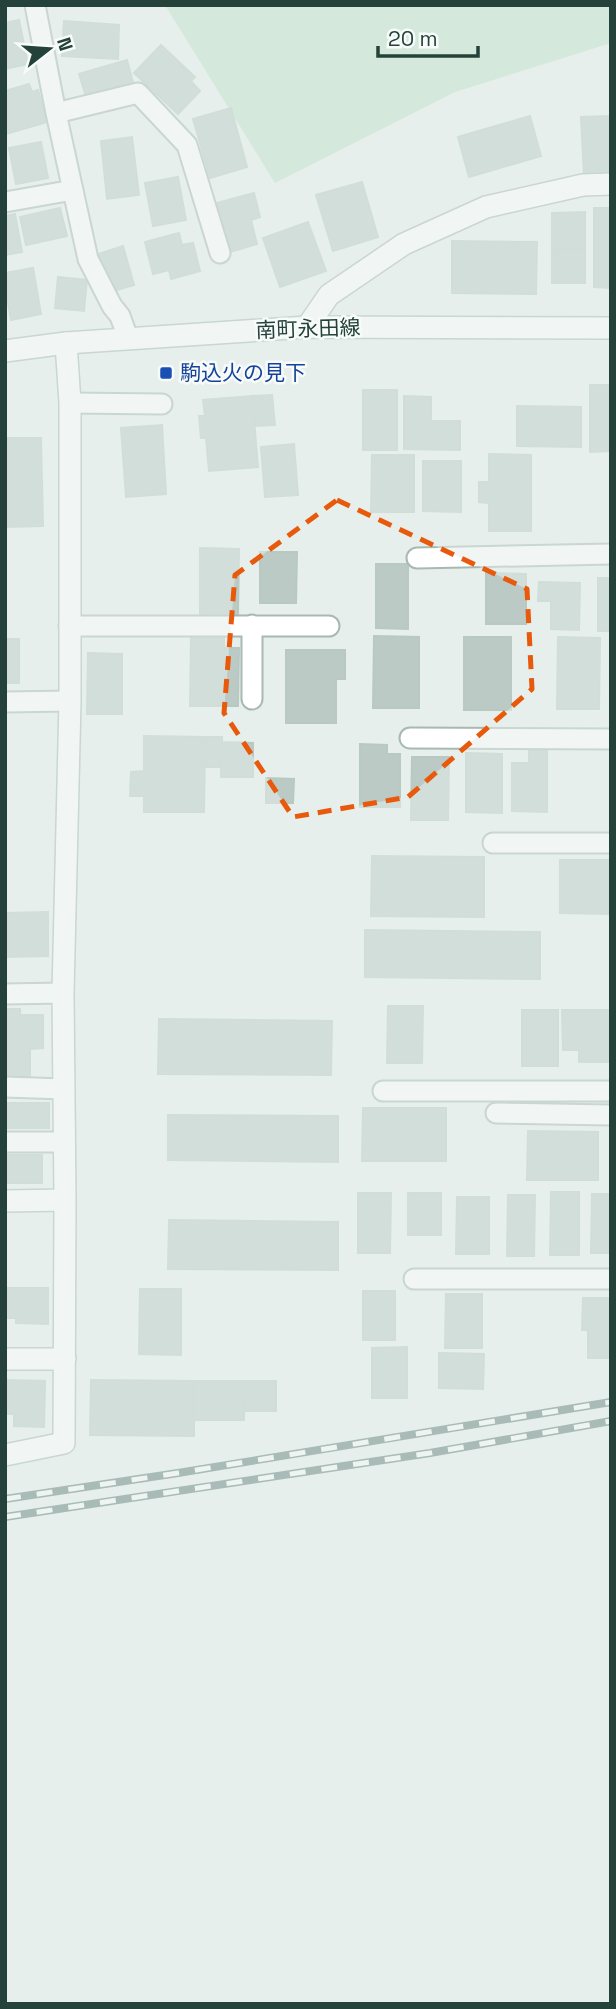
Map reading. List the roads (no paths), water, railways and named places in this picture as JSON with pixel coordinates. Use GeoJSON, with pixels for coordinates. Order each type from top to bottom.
{"type":"FeatureCollection","features":[{"type":"Feature","properties":{"kind":"street"},"geometry":{"type":"LineString","coordinates":[[307,327],[329,295],[404,244],[486,207],[583,185],[611,184]]}},
{"type":"Feature","properties":{"kind":"street","name":"南町永田線"},"geometry":{"type":"LineString","coordinates":[[5,351],[128,338],[307,327],[611,328]]}},
{"type":"Feature","properties":{"kind":"street"},"geometry":{"type":"LineString","coordinates":[[5,1455],[64,1443],[63,993],[69,701],[70,403],[66,343]]}},
{"type":"Feature","properties":{"kind":"street"},"geometry":{"type":"LineString","coordinates":[[5,1201],[65,1200]]}},
{"type":"Feature","properties":{"kind":"street"},"geometry":{"type":"LineString","coordinates":[[5,1359],[65,1359]]}},
{"type":"Feature","properties":{"kind":"lane"},"geometry":{"type":"LineString","coordinates":[[35,5],[88,259],[120,316],[128,338]]}},
{"type":"Feature","properties":{"kind":"lane"},"geometry":{"type":"LineString","coordinates":[[56,113],[138,93],[187,145],[220,253]]}},
{"type":"Feature","properties":{"kind":"lane"},"geometry":{"type":"LineString","coordinates":[[5,202],[73,190]]}},
{"type":"Feature","properties":{"kind":"lane"},"geometry":{"type":"LineString","coordinates":[[70,403],[162,404]]}},
{"type":"Feature","properties":{"kind":"lane"},"geometry":{"type":"LineString","coordinates":[[417,558],[611,554]]}},
{"type":"Feature","properties":{"kind":"lane"},"geometry":{"type":"LineString","coordinates":[[252,625],[252,699]]}},
{"type":"Feature","properties":{"kind":"lane"},"geometry":{"type":"LineString","coordinates":[[69,626],[329,626]]}},
{"type":"Feature","properties":{"kind":"lane"},"geometry":{"type":"LineString","coordinates":[[5,702],[69,701]]}},
{"type":"Feature","properties":{"kind":"lane"},"geometry":{"type":"LineString","coordinates":[[410,738],[611,739]]}},
{"type":"Feature","properties":{"kind":"lane"},"geometry":{"type":"LineString","coordinates":[[493,843],[611,842]]}},
{"type":"Feature","properties":{"kind":"lane"},"geometry":{"type":"LineString","coordinates":[[5,994],[63,993]]}},
{"type":"Feature","properties":{"kind":"lane"},"geometry":{"type":"LineString","coordinates":[[5,1087],[64,1088]]}},
{"type":"Feature","properties":{"kind":"lane"},"geometry":{"type":"LineString","coordinates":[[383,1091],[611,1091]]}},
{"type":"Feature","properties":{"kind":"lane"},"geometry":{"type":"LineString","coordinates":[[496,1113],[611,1115]]}},
{"type":"Feature","properties":{"kind":"lane"},"geometry":{"type":"LineString","coordinates":[[5,1142],[64,1142]]}},
{"type":"Feature","properties":{"kind":"lane"},"geometry":{"type":"LineString","coordinates":[[414,1279],[611,1279]]}},
{"type":"Feature","properties":{"kind":"railway"},"geometry":{"type":"LineString","coordinates":[[5,1499],[611,1402]]}},
{"type":"Feature","properties":{"kind":"railway"},"geometry":{"type":"LineString","coordinates":[[5,1517],[430,1453],[611,1421]]}},
{"type":"Feature","properties":{"kind":"place","name":"駒込火の見下"},"geometry":{"type":"Point","coordinates":[166,373]}}]}
